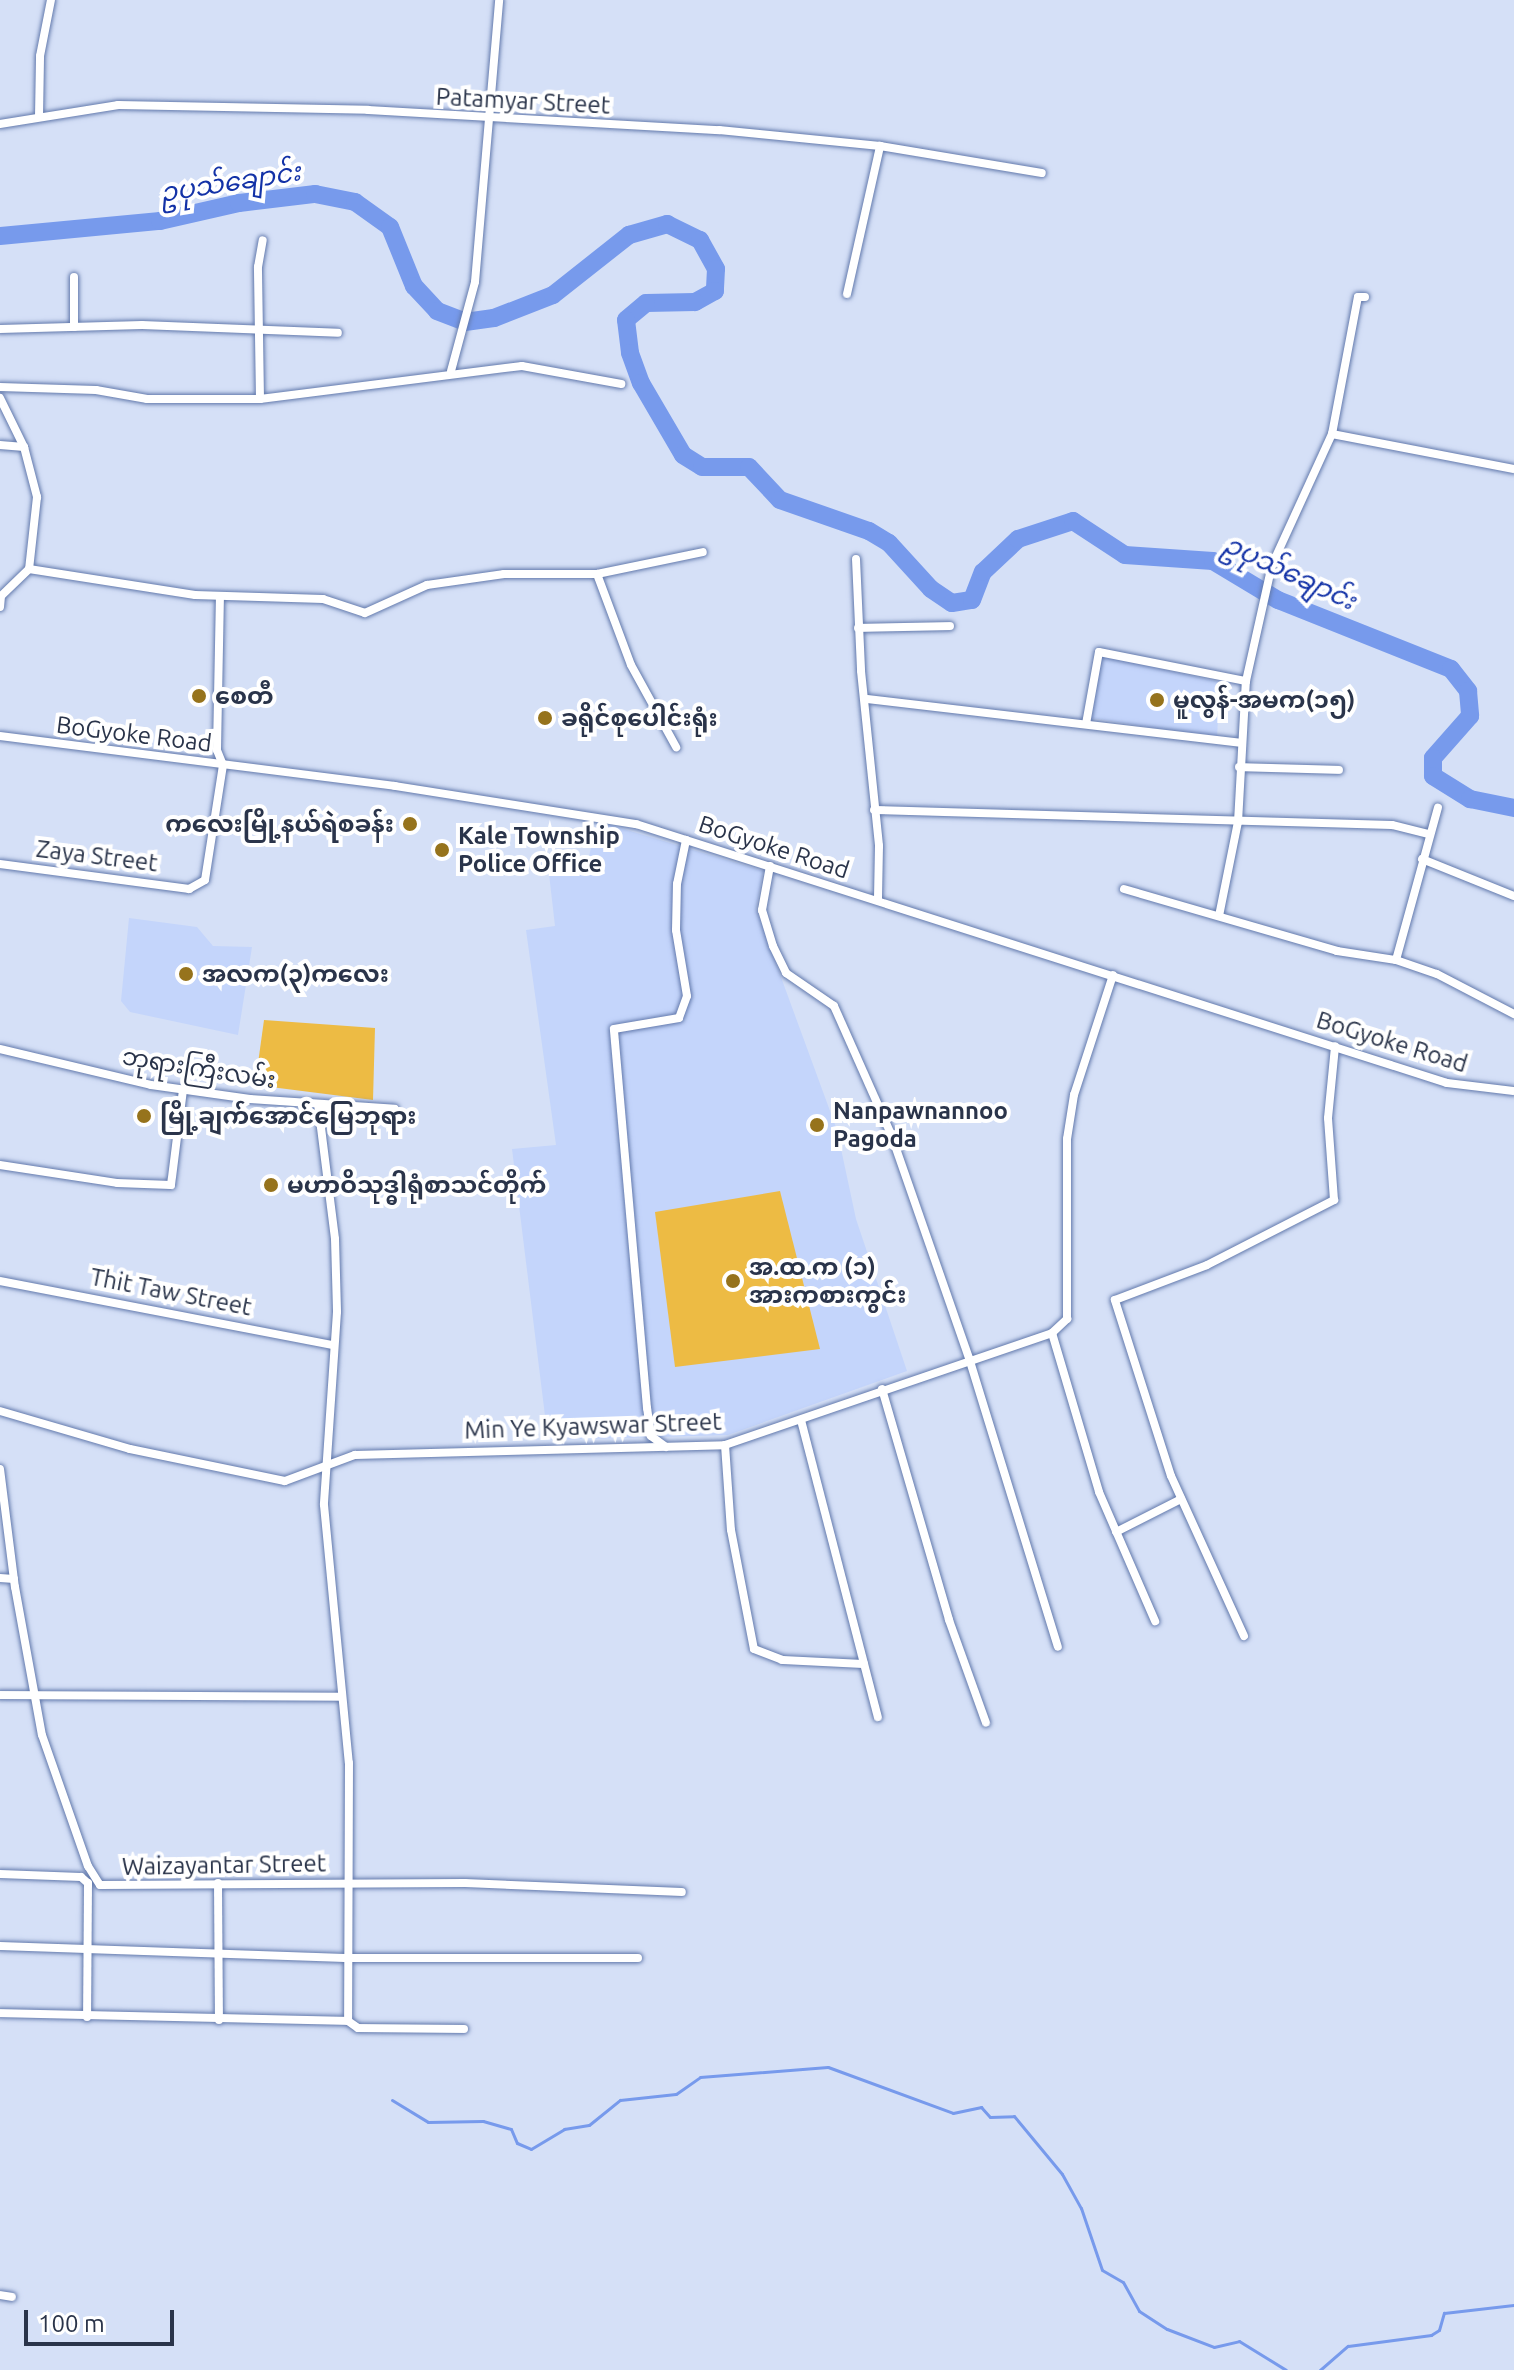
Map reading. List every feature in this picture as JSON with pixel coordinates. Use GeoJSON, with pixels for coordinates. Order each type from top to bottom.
{"type":"FeatureCollection","features":[{"type":"Feature","properties":{"kind":"street"},"geometry":{"type":"LineString","coordinates":[[39,116],[40,56],[51,0]]}},
{"type":"Feature","properties":{"kind":"street"},"geometry":{"type":"LineString","coordinates":[[451,371],[467,309],[492,121],[499,0]]}},
{"type":"Feature","properties":{"kind":"street","name":"Patamyar Street"},"geometry":{"type":"LineString","coordinates":[[0,124],[118,105],[260,106],[492,121],[719,130],[880,146],[1042,173]]}},
{"type":"Feature","properties":{"kind":"street"},"geometry":{"type":"LineString","coordinates":[[847,294],[880,146]]}},
{"type":"Feature","properties":{"kind":"street"},"geometry":{"type":"LineString","coordinates":[[260,399],[258,267],[263,240]]}},
{"type":"Feature","properties":{"kind":"street"},"geometry":{"type":"LineString","coordinates":[[74,277],[74,327]]}},
{"type":"Feature","properties":{"kind":"street"},"geometry":{"type":"LineString","coordinates":[[1219,916],[1238,822],[1240,743],[1246,681],[1272,565],[1332,434],[1358,297],[1365,297]]}},
{"type":"Feature","properties":{"kind":"street"},"geometry":{"type":"LineString","coordinates":[[0,329],[74,327],[338,333]]}},
{"type":"Feature","properties":{"kind":"street"},"geometry":{"type":"LineString","coordinates":[[0,387],[96,390],[147,399],[260,399],[451,371],[522,366],[621,384]]}},
{"type":"Feature","properties":{"kind":"street"},"geometry":{"type":"LineString","coordinates":[[0,398],[24,447],[37,497],[29,569],[1,596],[0,607]]}},
{"type":"Feature","properties":{"kind":"street"},"geometry":{"type":"LineString","coordinates":[[1332,434],[1514,469]]}},
{"type":"Feature","properties":{"kind":"street"},"geometry":{"type":"LineString","coordinates":[[0,445],[24,447]]}},
{"type":"Feature","properties":{"kind":"street"},"geometry":{"type":"LineString","coordinates":[[29,569],[220,596],[323,599],[365,613],[427,585],[504,574],[597,574],[703,552]]}},
{"type":"Feature","properties":{"kind":"street"},"geometry":{"type":"LineString","coordinates":[[856,559],[858,628],[867,699],[878,900]]}},
{"type":"Feature","properties":{"kind":"street"},"geometry":{"type":"LineString","coordinates":[[597,574],[631,665],[676,747]]}},
{"type":"Feature","properties":{"kind":"street"},"geometry":{"type":"LineString","coordinates":[[220,596],[217,750],[223,765]]}},
{"type":"Feature","properties":{"kind":"street"},"geometry":{"type":"LineString","coordinates":[[858,628],[950,626]]}},
{"type":"Feature","properties":{"kind":"street"},"geometry":{"type":"LineString","coordinates":[[1086,724],[1099,652],[1246,681]]}},
{"type":"Feature","properties":{"kind":"street"},"geometry":{"type":"LineString","coordinates":[[867,699],[1240,743]]}},
{"type":"Feature","properties":{"kind":"street","name":"BoGyoke Road"},"geometry":{"type":"LineString","coordinates":[[0,736],[585,813],[770,866],[1447,1083],[1514,1091]]}},
{"type":"Feature","properties":{"kind":"street","name":"Zaya Street"},"geometry":{"type":"LineString","coordinates":[[0,864],[189,889],[205,880],[223,765]]}},
{"type":"Feature","properties":{"kind":"street"},"geometry":{"type":"LineString","coordinates":[[1239,767],[1339,770]]}},
{"type":"Feature","properties":{"kind":"street"},"geometry":{"type":"LineString","coordinates":[[1396,960],[1428,834],[1438,808]]}},
{"type":"Feature","properties":{"kind":"street"},"geometry":{"type":"LineString","coordinates":[[874,810],[1392,825],[1428,834]]}},
{"type":"Feature","properties":{"kind":"street"},"geometry":{"type":"LineString","coordinates":[[666,1448],[651,1436],[647,1408],[614,1029],[679,1018],[687,996],[676,930],[677,884],[686,840]]}},
{"type":"Feature","properties":{"kind":"street"},"geometry":{"type":"LineString","coordinates":[[1422,859],[1514,896]]}},
{"type":"Feature","properties":{"kind":"street"},"geometry":{"type":"LineString","coordinates":[[770,866],[762,910],[773,946],[786,973],[834,1006],[854,1043],[906,1175],[969,1358],[1058,1647]]}},
{"type":"Feature","properties":{"kind":"street"},"geometry":{"type":"LineString","coordinates":[[1124,889],[1337,951],[1396,960],[1437,974],[1514,1014]]}},
{"type":"Feature","properties":{"kind":"street"},"geometry":{"type":"LineString","coordinates":[[1113,975],[1074,1095],[1067,1139],[1067,1319],[1052,1333],[1099,1492],[1155,1621]]}},
{"type":"Feature","properties":{"kind":"street"},"geometry":{"type":"LineString","coordinates":[[1244,1636],[1181,1499],[1115,1300],[1207,1265],[1334,1200],[1328,1118],[1335,1046]]}},
{"type":"Feature","properties":{"kind":"street","name":"ဘုရားကြီးလမ်း"},"geometry":{"type":"LineString","coordinates":[[0,1049],[183,1090],[395,1109]]}},
{"type":"Feature","properties":{"kind":"street"},"geometry":{"type":"LineString","coordinates":[[0,1165],[117,1183],[171,1185],[183,1090]]}},
{"type":"Feature","properties":{"kind":"street"},"geometry":{"type":"LineString","coordinates":[[318,1104],[335,1239],[324,1505],[349,1763],[349,1883],[345,1958],[348,2021]]}},
{"type":"Feature","properties":{"kind":"street","name":"Thit Taw Street"},"geometry":{"type":"LineString","coordinates":[[0,1281],[333,1345]]}},
{"type":"Feature","properties":{"kind":"street","name":"Min Ye Kyawswar Street"},"geometry":{"type":"LineString","coordinates":[[0,1411],[130,1449],[285,1481],[311,1474],[326,1463],[355,1455],[725,1445],[969,1358],[1052,1333]]}},
{"type":"Feature","properties":{"kind":"street"},"geometry":{"type":"LineString","coordinates":[[882,1389],[949,1620],[986,1723]]}},
{"type":"Feature","properties":{"kind":"street"},"geometry":{"type":"LineString","coordinates":[[801,1420],[878,1717]]}},
{"type":"Feature","properties":{"kind":"street"},"geometry":{"type":"LineString","coordinates":[[725,1445],[731,1530],[754,1649],[782,1660],[864,1664]]}},
{"type":"Feature","properties":{"kind":"street","name":"Waizayantar Street"},"geometry":{"type":"LineString","coordinates":[[0,1469],[14,1579],[35,1693],[57,1781],[88,1866],[100,1885],[349,1883],[682,1892]]}},
{"type":"Feature","properties":{"kind":"street"},"geometry":{"type":"LineString","coordinates":[[1116,1532],[1181,1499]]}},
{"type":"Feature","properties":{"kind":"street"},"geometry":{"type":"LineString","coordinates":[[0,1578],[14,1579]]}},
{"type":"Feature","properties":{"kind":"street"},"geometry":{"type":"LineString","coordinates":[[0,1695],[341,1697]]}},
{"type":"Feature","properties":{"kind":"street"},"geometry":{"type":"LineString","coordinates":[[0,1874],[81,1877],[88,1883],[87,2017]]}},
{"type":"Feature","properties":{"kind":"street"},"geometry":{"type":"LineString","coordinates":[[218,1883],[219,2020]]}},
{"type":"Feature","properties":{"kind":"street"},"geometry":{"type":"LineString","coordinates":[[0,1946],[345,1958],[638,1958]]}},
{"type":"Feature","properties":{"kind":"street"},"geometry":{"type":"LineString","coordinates":[[0,2013],[348,2021],[358,2028],[464,2029]]}},
{"type":"Feature","properties":{"kind":"street"},"geometry":{"type":"LineString","coordinates":[[0,2295],[12,2297]]}},
{"type":"Feature","properties":{"kind":"shaded area","name":"မူလွန်-အမက(၁၅)"},"geometry":{"type":"Polygon","coordinates":[[[1101,656],[1220,682],[1217,738],[1092,718],[1101,656]]]}},
{"type":"Feature","properties":{"kind":"shaded area"},"geometry":{"type":"Polygon","coordinates":[[[597,821],[763,871],[756,909],[837,1130],[856,1219],[907,1371],[728,1435],[548,1440],[512,1149],[556,1145],[526,930],[555,926],[549,874],[586,870],[597,821]]]}},
{"type":"Feature","properties":{"kind":"shaded area","name":"အလက(၃)ကလေး"},"geometry":{"type":"Polygon","coordinates":[[[129,918],[197,927],[213,946],[252,947],[238,1035],[130,1012],[121,1001],[129,918]]]}},
{"type":"Feature","properties":{"kind":"shaded area"},"geometry":{"type":"Polygon","coordinates":[[[264,1020],[375,1028],[373,1100],[255,1085],[264,1020]]]}},
{"type":"Feature","properties":{"kind":"shaded area","name":"အ.ထ.က (၁) အားကစားကွင်း"},"geometry":{"type":"Polygon","coordinates":[[[780,1191],[820,1349],[675,1367],[655,1212],[780,1191]]]}},
{"type":"Feature","properties":{"kind":"waterway","name":"ဥပုသ်ချောင်း"},"geometry":{"type":"LineString","coordinates":[[0,236],[160,221],[239,203],[315,194],[355,202],[390,227],[414,286],[437,311],[465,322],[494,318],[553,295],[629,235],[667,224],[700,240],[716,269],[715,291],[695,302],[646,303],[626,320],[630,353],[641,383],[683,455],[702,467],[749,467],[780,500],[869,531],[889,543],[931,589],[952,603],[972,600],[983,572],[1018,539],[1073,521],[1125,555],[1213,561],[1278,600],[1451,669],[1468,691],[1470,716],[1433,758],[1433,776],[1470,799],[1514,808]]}},
{"type":"Feature","properties":{"kind":"waterway"},"geometry":{"type":"LineString","coordinates":[[392,2100],[428,2122],[483,2121],[511,2129],[517,2143],[531,2149],[564,2129],[589,2125],[620,2100],[676,2094],[700,2077],[828,2067],[953,2113],[981,2107],[990,2117],[1014,2116],[1062,2174],[1081,2208],[1102,2270],[1123,2282],[1139,2311],[1167,2329],[1214,2347],[1239,2341],[1286,2370]]}},
{"type":"Feature","properties":{"kind":"waterway"},"geometry":{"type":"LineString","coordinates":[[1320,2370],[1348,2346],[1431,2335],[1439,2330],[1444,2313],[1514,2305]]}},
{"type":"Feature","properties":{"kind":"place","name":"စေတီ"},"geometry":{"type":"Point","coordinates":[199,696]}},
{"type":"Feature","properties":{"kind":"place","name":"မူလွန်-အမက(၁၅)"},"geometry":{"type":"Point","coordinates":[1157,700]}},
{"type":"Feature","properties":{"kind":"place","name":"ခရိုင်စုပေါင်းရုံး"},"geometry":{"type":"Point","coordinates":[545,718]}},
{"type":"Feature","properties":{"kind":"place","name":"ကလေးမြို့နယ်ရဲစခန်း"},"geometry":{"type":"Point","coordinates":[410,824]}},
{"type":"Feature","properties":{"kind":"place","name":"Kale Township Police Office"},"geometry":{"type":"Point","coordinates":[442,850]}},
{"type":"Feature","properties":{"kind":"place","name":"အလက(၃)ကလေး"},"geometry":{"type":"Point","coordinates":[186,974]}},
{"type":"Feature","properties":{"kind":"place","name":"မြို့ချက်အောင်မြေဘုရား"},"geometry":{"type":"Point","coordinates":[144,1116]}},
{"type":"Feature","properties":{"kind":"place","name":"Nanpawnannoo Pagoda"},"geometry":{"type":"Point","coordinates":[817,1125]}},
{"type":"Feature","properties":{"kind":"place","name":"မဟာဝိသုဒ္ဓါရုံစာသင်တိုက်"},"geometry":{"type":"Point","coordinates":[271,1185]}},
{"type":"Feature","properties":{"kind":"place","name":"အ.ထ.က (၁) အားကစားကွင်း"},"geometry":{"type":"Point","coordinates":[733,1281]}}]}
